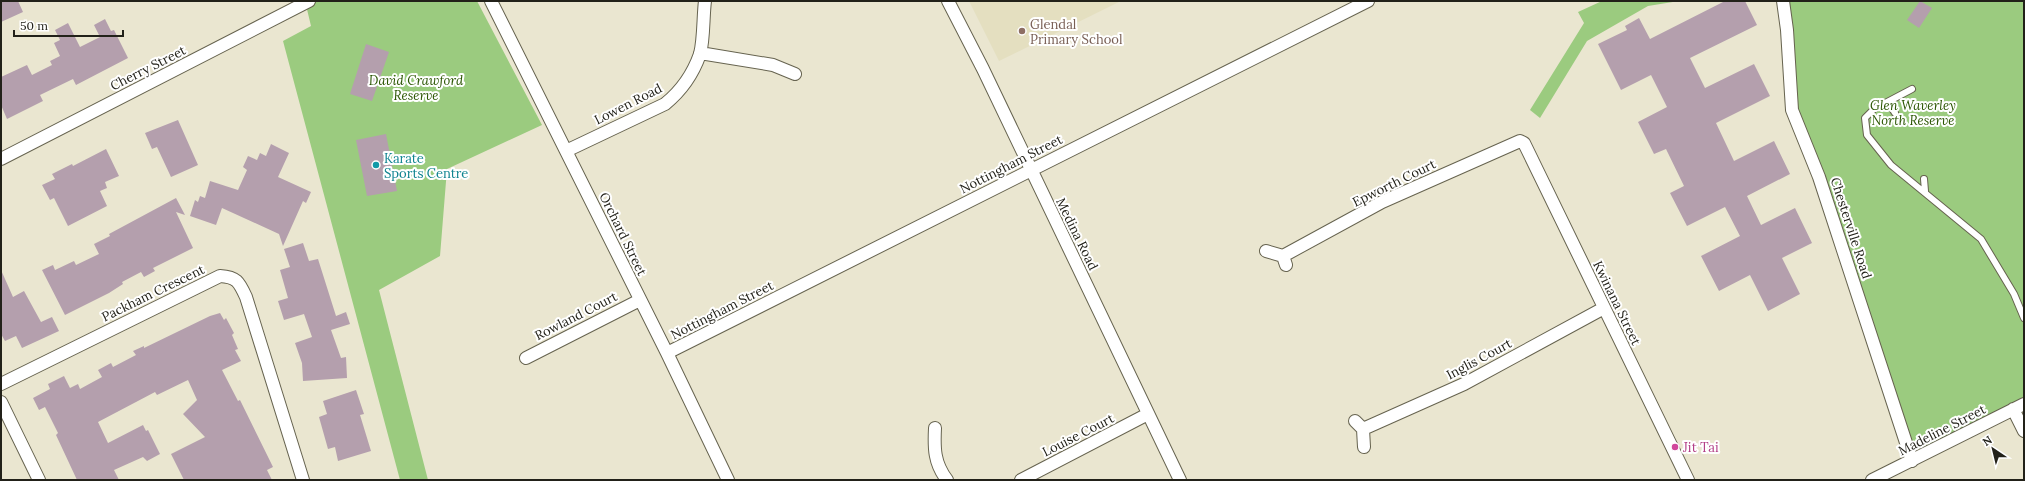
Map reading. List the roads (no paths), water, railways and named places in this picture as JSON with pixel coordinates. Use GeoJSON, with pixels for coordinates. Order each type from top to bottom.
{"type":"FeatureCollection","features":[{"type":"Feature","properties":{"kind":"street","name":"Cherry Street"},"geometry":{"type":"LineString","coordinates":[[1,159],[309,1]]}},
{"type":"Feature","properties":{"kind":"street","name":"Orchard Street"},"geometry":{"type":"LineString","coordinates":[[491,1],[667,353],[728,480]]}},
{"type":"Feature","properties":{"kind":"street","name":"Lowen Road"},"geometry":{"type":"LineString","coordinates":[[566,151],[664,104],[678,93],[686,82],[700,53],[705,1]]}},
{"type":"Feature","properties":{"kind":"street","name":"Medina Road"},"geometry":{"type":"LineString","coordinates":[[948,1],[1180,480]]}},
{"type":"Feature","properties":{"kind":"street","name":"Nottingham Street"},"geometry":{"type":"LineString","coordinates":[[667,353],[1368,1]]}},
{"type":"Feature","properties":{"kind":"street","name":"Chesterville Road"},"geometry":{"type":"LineString","coordinates":[[1783,1],[1787,30],[1792,110],[1820,177],[1912,461]]}},
{"type":"Feature","properties":{"kind":"street"},"geometry":{"type":"LineString","coordinates":[[700,53],[772,65],[795,74]]}},
{"type":"Feature","properties":{"kind":"street","name":"Epworth Court"},"geometry":{"type":"LineString","coordinates":[[1266,251],[1285,260],[1382,202],[1520,141]]}},
{"type":"Feature","properties":{"kind":"street","name":"Kwinana Street"},"geometry":{"type":"LineString","coordinates":[[1520,141],[1524,143],[1688,480]]}},
{"type":"Feature","properties":{"kind":"street","name":"Packham Crescent"},"geometry":{"type":"LineString","coordinates":[[1,384],[220,276],[230,276],[239,282],[246,297],[303,480]]}},
{"type":"Feature","properties":{"kind":"street","name":"Rowland Court"},"geometry":{"type":"LineString","coordinates":[[526,358],[640,300]]}},
{"type":"Feature","properties":{"kind":"street","name":"Inglis Court"},"geometry":{"type":"LineString","coordinates":[[1364,447],[1359,425],[1464,384],[1604,308]]}},
{"type":"Feature","properties":{"kind":"street"},"geometry":{"type":"LineString","coordinates":[[1,402],[39,480]]}},
{"type":"Feature","properties":{"kind":"street","name":"Madeline Street"},"geometry":{"type":"LineString","coordinates":[[1872,480],[2024,404]]}},
{"type":"Feature","properties":{"kind":"street"},"geometry":{"type":"LineString","coordinates":[[2013,409],[2024,431]]}},
{"type":"Feature","properties":{"kind":"street","name":"Louise Court"},"geometry":{"type":"LineString","coordinates":[[1021,480],[1148,414]]}},
{"type":"Feature","properties":{"kind":"street"},"geometry":{"type":"LineString","coordinates":[[935,428],[934,454],[940,471],[946,480]]}},
{"type":"Feature","properties":{"kind":"lane"},"geometry":{"type":"LineString","coordinates":[[1912,89],[1874,109],[1865,118],[1867,135],[1891,165],[1925,191],[1945,211],[1981,239],[2014,294],[2024,318]]}},
{"type":"Feature","properties":{"kind":"lane"},"geometry":{"type":"LineString","coordinates":[[1888,102],[1895,113]]}},
{"type":"Feature","properties":{"kind":"lane"},"geometry":{"type":"LineString","coordinates":[[1924,179],[1925,191]]}},
{"type":"Feature","properties":{"kind":"place","name":"Glendal Primary School"},"geometry":{"type":"Point","coordinates":[1022,31]}},
{"type":"Feature","properties":{"kind":"place","name":"Karate Sports Centre"},"geometry":{"type":"Point","coordinates":[376,165]}},
{"type":"Feature","properties":{"kind":"place","name":"Jit Tai"},"geometry":{"type":"Point","coordinates":[1675,447]}},
{"type":"Feature","properties":{"kind":"park label","name":"David Crawford Reserve"},"geometry":{"type":"Point","coordinates":[416,88]}},
{"type":"Feature","properties":{"kind":"park label","name":"Glen Waverley North Reserve"},"geometry":{"type":"Point","coordinates":[1913,112]}}]}
